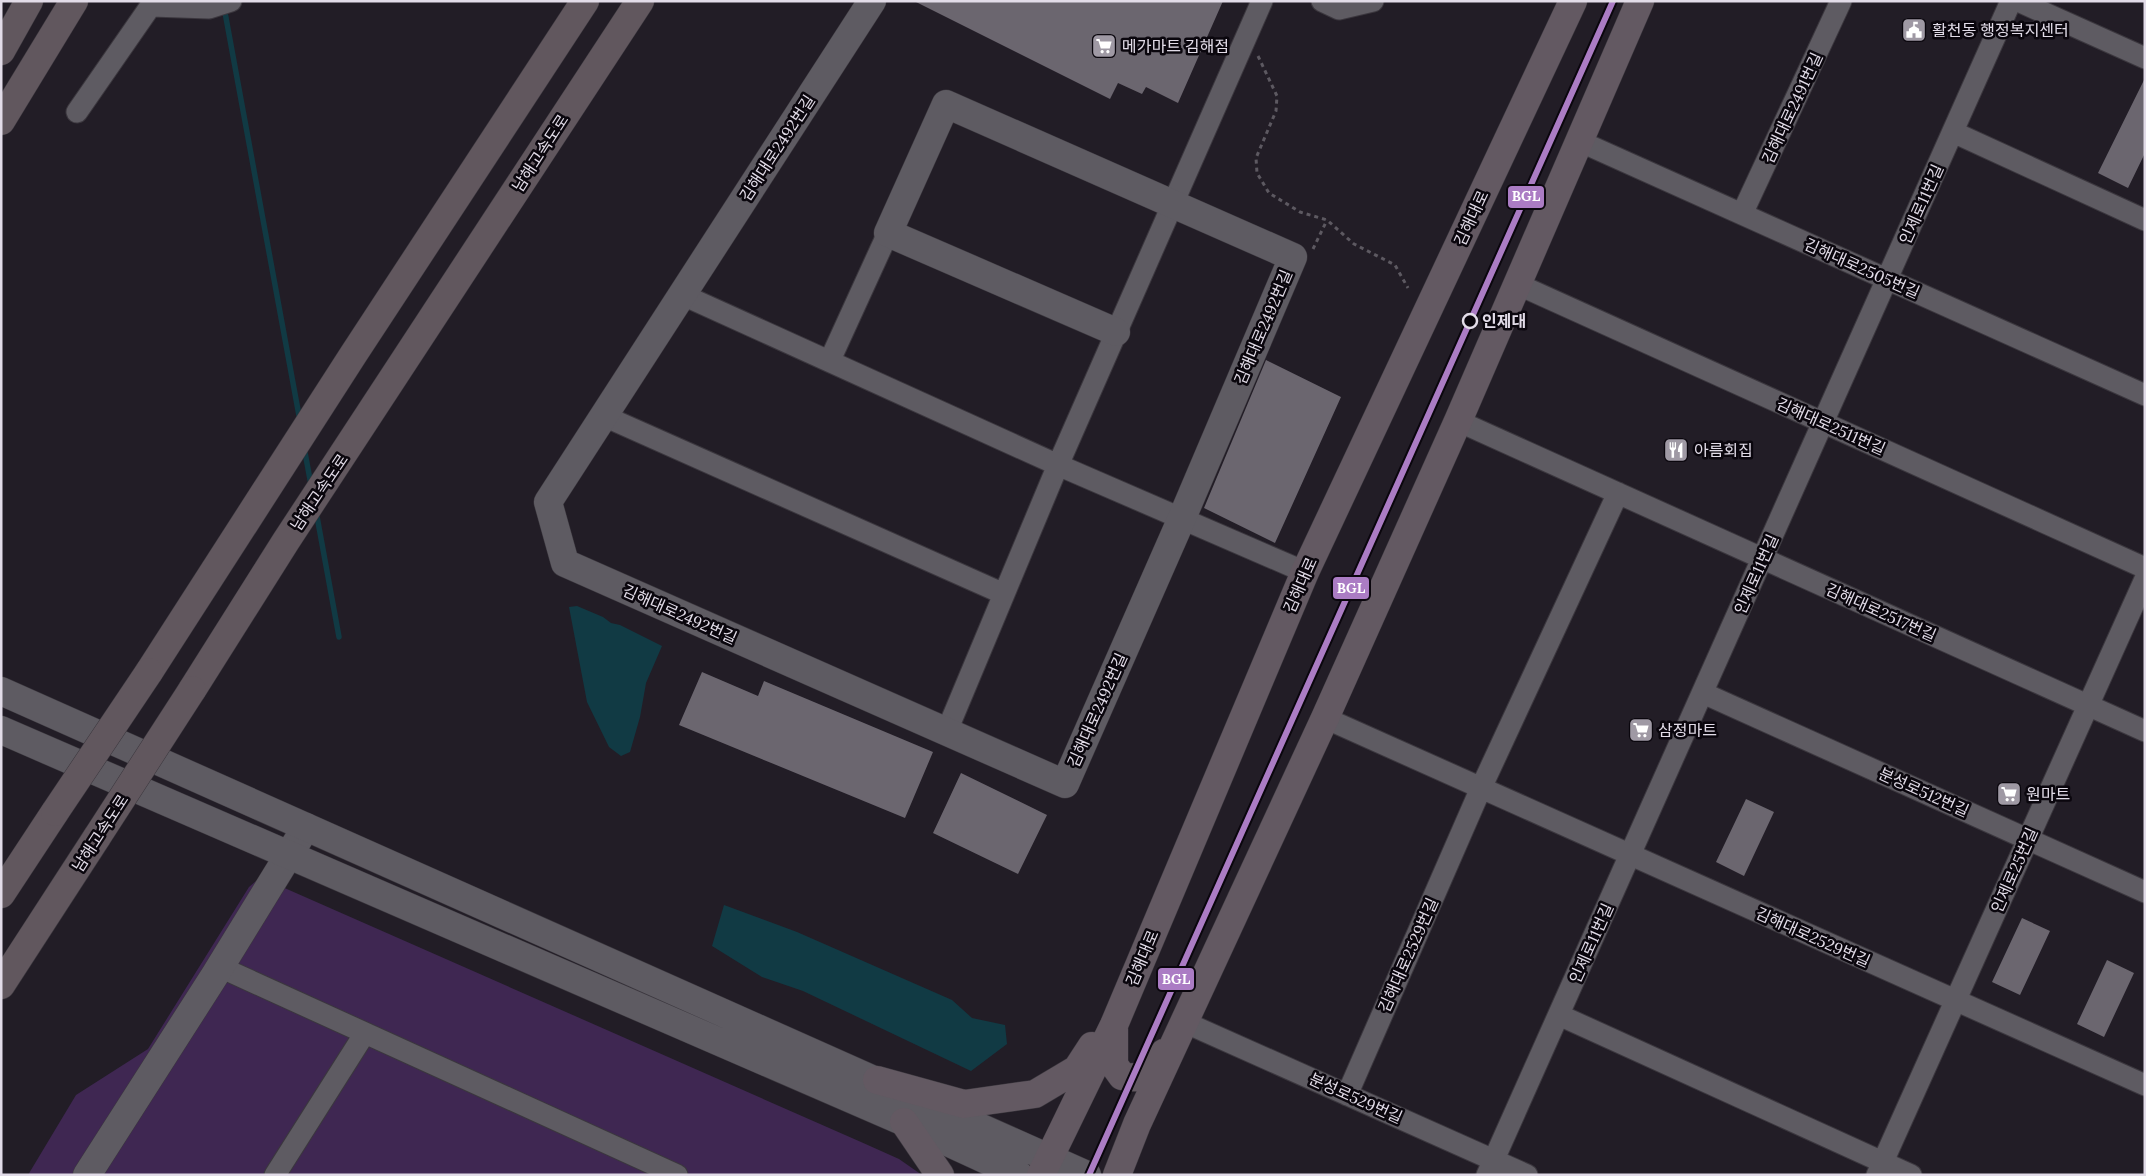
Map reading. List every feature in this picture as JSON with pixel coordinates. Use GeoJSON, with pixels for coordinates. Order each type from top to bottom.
{"type":"FeatureCollection","features":[{"type":"Feature","properties":{"kind":"highway"},"geometry":{"type":"LineString","coordinates":[[1,51],[30,1]]}},
{"type":"Feature","properties":{"kind":"highway"},"geometry":{"type":"LineString","coordinates":[[1,121],[74,1]]}},
{"type":"Feature","properties":{"kind":"highway"},"geometry":{"type":"LineString","coordinates":[[1,894],[149,672],[276,473],[585,1]]}},
{"type":"Feature","properties":{"kind":"highway","name":"남해고속도로"},"geometry":{"type":"LineString","coordinates":[[1,984],[192,690],[286,541],[380,401],[640,1]]}},
{"type":"Feature","properties":{"kind":"main road","name":"김해대로"},"geometry":{"type":"LineString","coordinates":[[1045,1166],[1114,1025],[1305,572],[1573,1]]}},
{"type":"Feature","properties":{"kind":"main road"},"geometry":{"type":"LineString","coordinates":[[1117,1175],[1137,1124],[1325,718],[1458,421],[1640,1]]}},
{"type":"Feature","properties":{"kind":"main road"},"geometry":{"type":"LineString","coordinates":[[877,1080],[964,1104],[1035,1094],[1077,1069],[1130,986]]}},
{"type":"Feature","properties":{"kind":"main road"},"geometry":{"type":"LineString","coordinates":[[1114,1025],[1114,1065],[1122,1076],[1136,1079],[1149,1072],[1181,1029]]}},
{"type":"Feature","properties":{"kind":"main road"},"geometry":{"type":"LineString","coordinates":[[904,1122],[940,1175]]}},
{"type":"Feature","properties":{"kind":"street","name":"김해대로2492번길"},"geometry":{"type":"LineString","coordinates":[[830,360],[946,104],[1293,256],[1182,518],[1065,784],[565,563],[548,502],[872,1]]}},
{"type":"Feature","properties":{"kind":"street"},"geometry":{"type":"LineString","coordinates":[[946,733],[1058,465],[1262,1]]}},
{"type":"Feature","properties":{"kind":"street"},"geometry":{"type":"LineString","coordinates":[[1322,1],[1339,9],[1373,1]]}},
{"type":"Feature","properties":{"kind":"street","name":"김해대로2491번길"},"geometry":{"type":"LineString","coordinates":[[1742,214],[1841,1]]}},
{"type":"Feature","properties":{"kind":"street","name":"인제로11번길"},"geometry":{"type":"LineString","coordinates":[[1490,1167],[2011,1]]}},
{"type":"Feature","properties":{"kind":"street"},"geometry":{"type":"LineString","coordinates":[[2018,1],[2145,58]]}},
{"type":"Feature","properties":{"kind":"street"},"geometry":{"type":"LineString","coordinates":[[76,112],[153,4],[209,8],[223,4]]}},
{"type":"Feature","properties":{"kind":"street"},"geometry":{"type":"LineString","coordinates":[[1953,132],[2145,220]]}},
{"type":"Feature","properties":{"kind":"street","name":"김해대로2505번길"},"geometry":{"type":"LineString","coordinates":[[1579,141],[2145,395]]}},
{"type":"Feature","properties":{"kind":"street"},"geometry":{"type":"LineString","coordinates":[[888,233],[1116,332]]}},
{"type":"Feature","properties":{"kind":"street","name":"김해대로2511번길"},"geometry":{"type":"LineString","coordinates":[[1517,284],[2145,568]]}},
{"type":"Feature","properties":{"kind":"street"},"geometry":{"type":"LineString","coordinates":[[683,294],[1058,465],[1305,572]]}},
{"type":"Feature","properties":{"kind":"street"},"geometry":{"type":"LineString","coordinates":[[604,416],[1004,594]]}},
{"type":"Feature","properties":{"kind":"street","name":"김해대로2517번길"},"geometry":{"type":"LineString","coordinates":[[1458,421],[2145,732]]}},
{"type":"Feature","properties":{"kind":"street"},"geometry":{"type":"LineString","coordinates":[[1481,788],[1618,493]]}},
{"type":"Feature","properties":{"kind":"street","name":"인제로25번길"},"geometry":{"type":"LineString","coordinates":[[1880,1168],[2145,579]]}},
{"type":"Feature","properties":{"kind":"street"},"geometry":{"type":"LineString","coordinates":[[1,691],[877,1080],[1045,1166],[1087,1175]]}},
{"type":"Feature","properties":{"kind":"street","name":"분성로512번길"},"geometry":{"type":"LineString","coordinates":[[1702,693],[2145,892]]}},
{"type":"Feature","properties":{"kind":"street","name":"김해대로2529번길"},"geometry":{"type":"LineString","coordinates":[[1325,718],[2145,1085]]}},
{"type":"Feature","properties":{"kind":"street"},"geometry":{"type":"LineString","coordinates":[[1,730],[904,1122],[1019,1175]]}},
{"type":"Feature","properties":{"kind":"street","name":"김해대로2529번길"},"geometry":{"type":"LineString","coordinates":[[1347,1094],[1481,788]]}},
{"type":"Feature","properties":{"kind":"street"},"geometry":{"type":"LineString","coordinates":[[87,1175],[220,967],[306,827]]}},
{"type":"Feature","properties":{"kind":"street"},"geometry":{"type":"LineString","coordinates":[[220,967],[677,1175]]}},
{"type":"Feature","properties":{"kind":"street"},"geometry":{"type":"LineString","coordinates":[[1558,1015],[1880,1168],[1911,1175]]}},
{"type":"Feature","properties":{"kind":"street","name":"분성로529번길"},"geometry":{"type":"LineString","coordinates":[[1181,1029],[1347,1094],[1490,1167],[1527,1175]]}},
{"type":"Feature","properties":{"kind":"street"},"geometry":{"type":"LineString","coordinates":[[275,1175],[365,1033]]}},
{"type":"Feature","properties":{"kind":"path"},"geometry":{"type":"LineString","coordinates":[[1258,56],[1277,96],[1276,111],[1256,158],[1257,174],[1269,193],[1285,205],[1300,212],[1327,220],[1354,244],[1395,265],[1408,288]]}},
{"type":"Feature","properties":{"kind":"path"},"geometry":{"type":"LineString","coordinates":[[1309,257],[1327,220]]}},
{"type":"Feature","properties":{"kind":"shaded area"},"geometry":{"type":"Polygon","coordinates":[[[256,881],[262,885],[81,1175],[28,1175],[76,1095],[148,1049],[249,887],[256,881]]]}},
{"type":"Feature","properties":{"kind":"shaded area"},"geometry":{"type":"Polygon","coordinates":[[[280,886],[899,1159],[922,1175],[92,1175],[280,886]]]}},
{"type":"Feature","properties":{"kind":"water"},"geometry":{"type":"Polygon","coordinates":[[[577,606],[662,646],[646,683],[640,717],[630,752],[621,756],[609,747],[587,702],[569,607],[577,606]]]}},
{"type":"Feature","properties":{"kind":"water"},"geometry":{"type":"Polygon","coordinates":[[[724,905],[797,932],[952,1000],[972,1018],[1005,1025],[1007,1044],[971,1071],[803,991],[762,977],[712,946],[724,905]]]}},
{"type":"Feature","properties":{"kind":"building","name":"메가마트 김해점"},"geometry":{"type":"Polygon","coordinates":[[[914,1],[1223,1],[1178,103],[1146,87],[1142,94],[1118,83],[1110,99],[914,1]]]}},
{"type":"Feature","properties":{"kind":"building"},"geometry":{"type":"Polygon","coordinates":[[[2145,78],[2145,153],[2128,188],[2098,173],[2145,78]]]}},
{"type":"Feature","properties":{"kind":"building"},"geometry":{"type":"Polygon","coordinates":[[[1266,360],[1341,397],[1275,543],[1204,508],[1266,360]]]}},
{"type":"Feature","properties":{"kind":"building"},"geometry":{"type":"Polygon","coordinates":[[[702,672],[758,696],[764,681],[933,752],[905,818],[679,725],[702,672]]]}},
{"type":"Feature","properties":{"kind":"building"},"geometry":{"type":"Polygon","coordinates":[[[961,773],[1047,815],[1018,874],[933,833],[961,773]]]}},
{"type":"Feature","properties":{"kind":"building"},"geometry":{"type":"Polygon","coordinates":[[[1746,799],[1774,812],[1744,876],[1716,862],[1746,799]]]}},
{"type":"Feature","properties":{"kind":"building"},"geometry":{"type":"Polygon","coordinates":[[[2022,918],[2050,931],[2020,995],[1992,982],[2022,918]]]}},
{"type":"Feature","properties":{"kind":"building"},"geometry":{"type":"Polygon","coordinates":[[[2107,960],[2134,973],[2104,1037],[2077,1024],[2107,960]]]}},
{"type":"Feature","properties":{"kind":"waterway"},"geometry":{"type":"LineString","coordinates":[[224,7],[300,421]]}},
{"type":"Feature","properties":{"kind":"waterway"},"geometry":{"type":"LineString","coordinates":[[304,447],[311,485]]}},
{"type":"Feature","properties":{"kind":"waterway"},"geometry":{"type":"LineString","coordinates":[[316,511],[339,637]]}},
{"type":"Feature","properties":{"kind":"transit line","name":"BGL"},"geometry":{"type":"LineString","coordinates":[[1089,1175],[1613,1]]}},
{"type":"Feature","properties":{"kind":"place","name":"활천동 행정복지센터"},"geometry":{"type":"Point","coordinates":[1914,30]}},
{"type":"Feature","properties":{"kind":"place","name":"메가마트 김해점"},"geometry":{"type":"Point","coordinates":[1104,46]}},
{"type":"Feature","properties":{"kind":"place","name":"인제대"},"geometry":{"type":"Point","coordinates":[1470,321]}},
{"type":"Feature","properties":{"kind":"place","name":"아름회집"},"geometry":{"type":"Point","coordinates":[1676,450]}},
{"type":"Feature","properties":{"kind":"place","name":"삼정마트"},"geometry":{"type":"Point","coordinates":[1641,730]}},
{"type":"Feature","properties":{"kind":"place","name":"원마트"},"geometry":{"type":"Point","coordinates":[2009,794]}}]}
